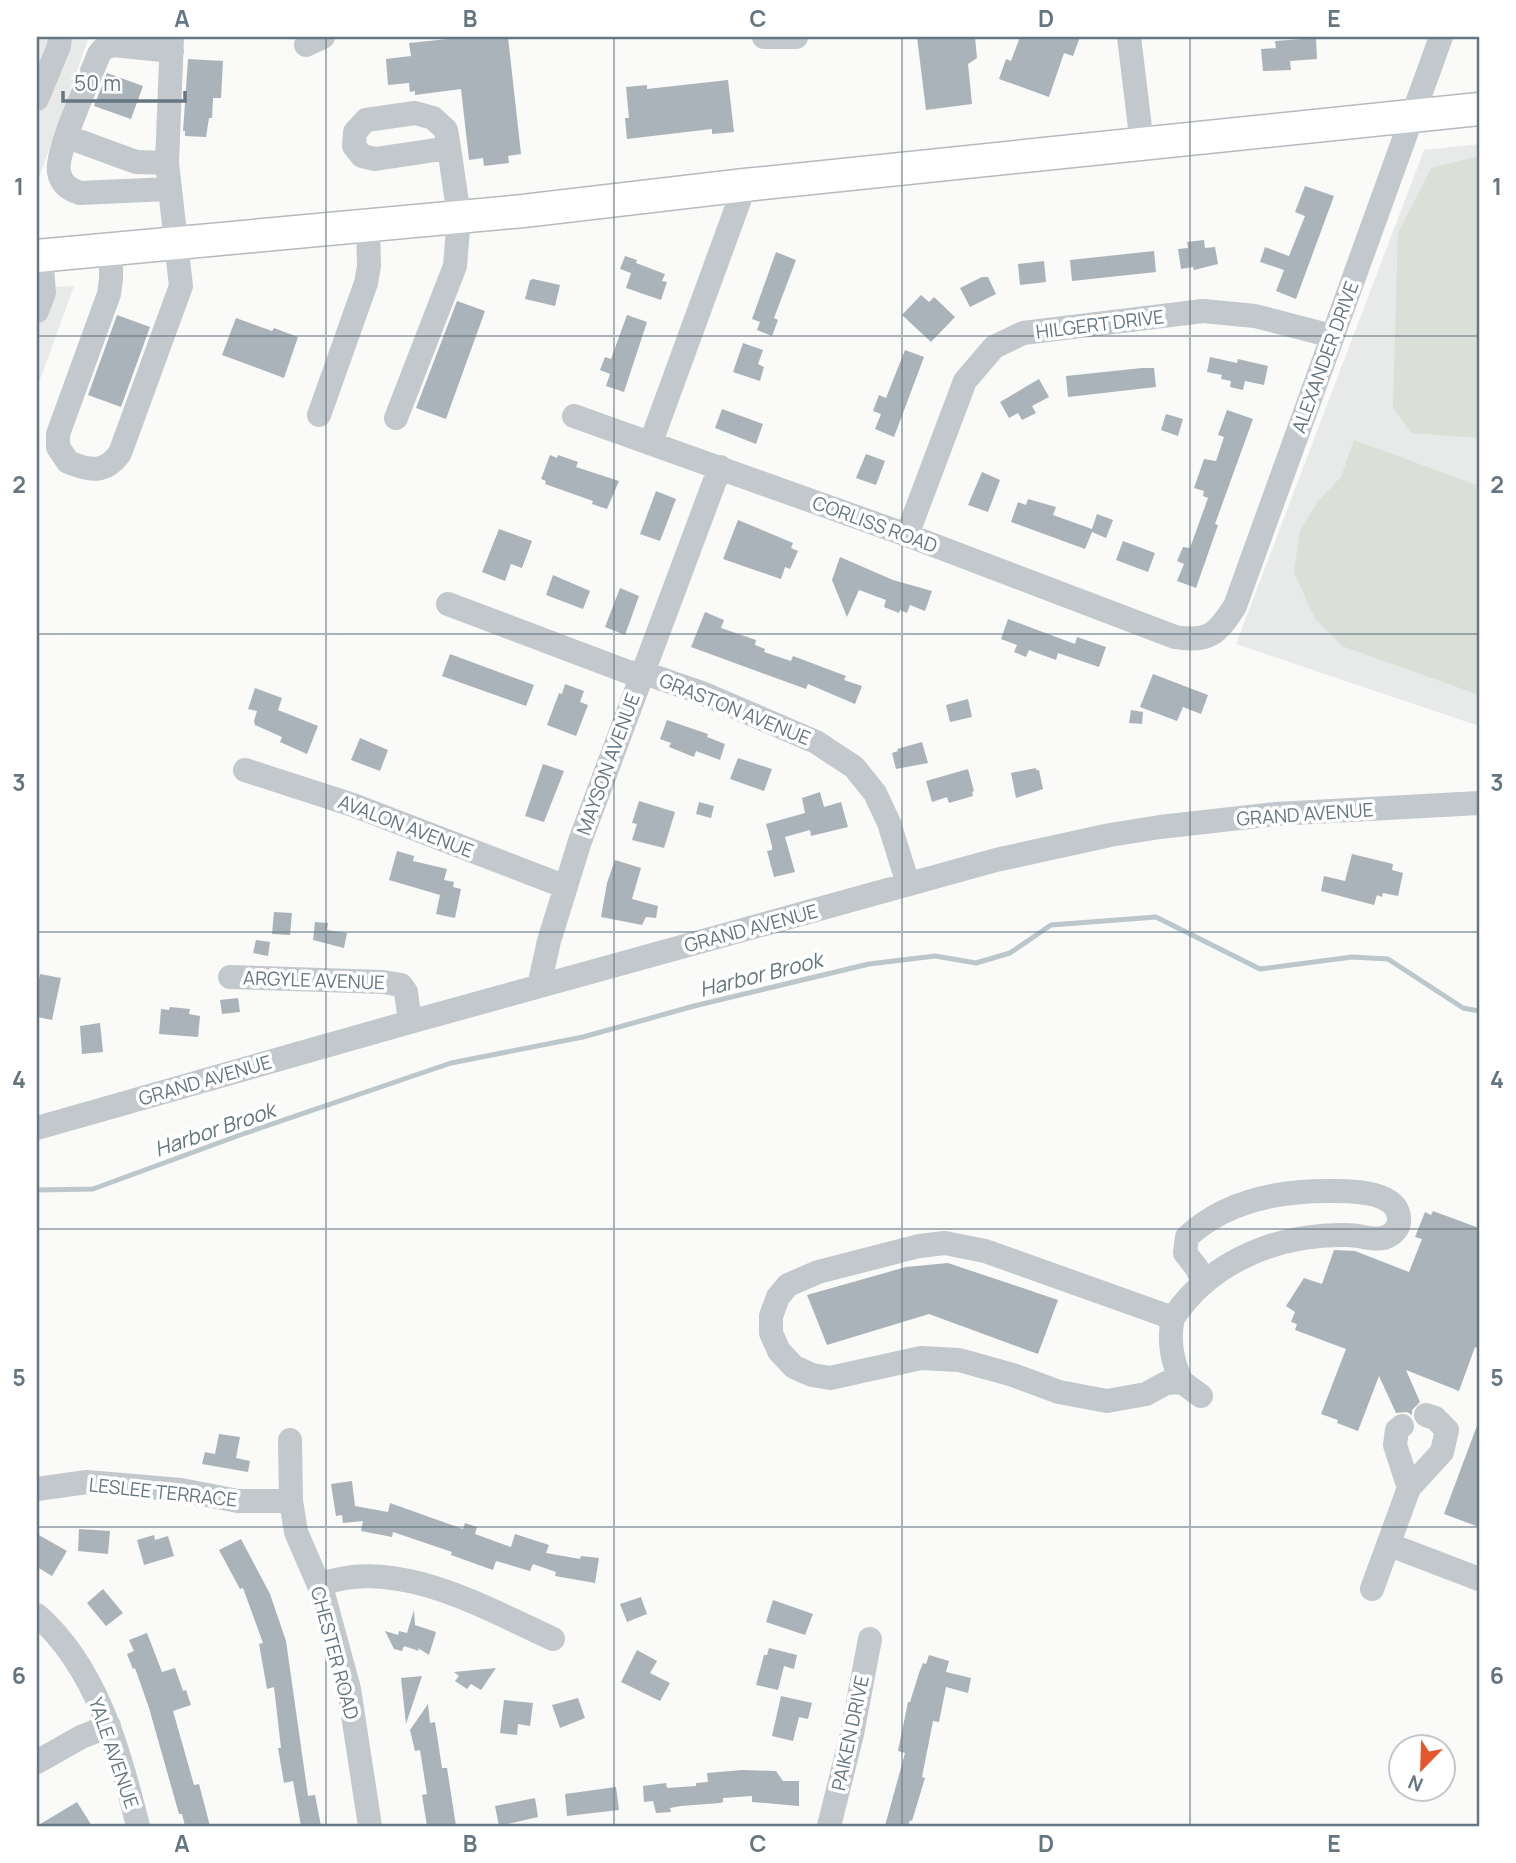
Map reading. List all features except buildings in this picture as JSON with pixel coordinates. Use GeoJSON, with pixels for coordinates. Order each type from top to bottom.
{"type":"FeatureCollection","features":[{"type":"Feature","properties":{"kind":"main road"},"geometry":{"type":"LineString","coordinates":[[39,256],[523,211],[1479,109]]}},
{"type":"Feature","properties":{"kind":"street"},"geometry":{"type":"LineString","coordinates":[[37,99],[59,46],[60,37]]}},
{"type":"Feature","properties":{"kind":"street"},"geometry":{"type":"LineString","coordinates":[[764,37],[796,37]]}},
{"type":"Feature","properties":{"kind":"street"},"geometry":{"type":"LineString","coordinates":[[1129,37],[1142,144]]}},
{"type":"Feature","properties":{"kind":"street","name":"ALEXANDER DRIVE"},"geometry":{"type":"LineString","coordinates":[[1175,637],[1194,640],[1210,636],[1221,628],[1235,606],[1441,37]]}},
{"type":"Feature","properties":{"kind":"street"},"geometry":{"type":"LineString","coordinates":[[111,250],[108,294],[58,434],[58,447],[68,462],[94,470],[113,463],[120,453],[181,286],[167,163],[172,44],[113,45],[104,48],[99,54],[75,113],[59,159],[58,170],[62,181],[71,190],[80,193],[169,189]]}},
{"type":"Feature","properties":{"kind":"street"},"geometry":{"type":"LineString","coordinates":[[76,139],[136,162],[167,163]]}},
{"type":"Feature","properties":{"kind":"street"},"geometry":{"type":"LineString","coordinates":[[396,418],[455,266],[458,216],[449,148]]}},
{"type":"Feature","properties":{"kind":"street"},"geometry":{"type":"LineString","coordinates":[[651,442],[745,186]]}},
{"type":"Feature","properties":{"kind":"street"},"geometry":{"type":"LineString","coordinates":[[318,415],[366,284],[369,266],[368,225]]}},
{"type":"Feature","properties":{"kind":"street"},"geometry":{"type":"LineString","coordinates":[[37,311],[44,292],[39,256]]}},
{"type":"Feature","properties":{"kind":"street","name":"HILGERT DRIVE"},"geometry":{"type":"LineString","coordinates":[[907,535],[965,381],[994,347],[1023,333],[1203,312],[1255,316],[1332,336]]}},
{"type":"Feature","properties":{"kind":"street","name":"CORLISS ROAD"},"geometry":{"type":"LineString","coordinates":[[574,416],[907,535],[1175,637]]}},
{"type":"Feature","properties":{"kind":"street","name":"MAYSON AVENUE"},"geometry":{"type":"LineString","coordinates":[[539,986],[566,887],[641,674],[720,467]]}},
{"type":"Feature","properties":{"kind":"street","name":"GRASTON AVENUE"},"geometry":{"type":"LineString","coordinates":[[448,604],[628,671],[702,693],[816,742],[854,767],[875,793],[889,823],[908,884]]}},
{"type":"Feature","properties":{"kind":"street","name":"AVALON AVENUE"},"geometry":{"type":"LineString","coordinates":[[245,770],[353,805],[566,887]]}},
{"type":"Feature","properties":{"kind":"street","name":"GRAND AVENUE"},"geometry":{"type":"LineString","coordinates":[[37,1128],[996,860],[1160,827],[1276,814],[1479,803]]}},
{"type":"Feature","properties":{"kind":"street","name":"ARGYLE AVENUE"},"geometry":{"type":"LineString","coordinates":[[230,977],[383,982],[401,985],[406,992],[410,1022]]}},
{"type":"Feature","properties":{"kind":"street"},"geometry":{"type":"LineString","coordinates":[[1173,1318],[985,1251],[945,1243],[919,1246],[818,1272],[788,1285],[778,1297],[771,1316],[771,1333],[779,1351],[794,1367],[812,1375],[830,1378],[921,1358],[959,1360],[1013,1375],[1059,1392],[1107,1401],[1146,1394],[1166,1383],[1192,1389],[1174,1360],[1170,1333],[1173,1318],[1203,1282],[1250,1252],[1283,1242],[1349,1235],[1377,1239],[1388,1237],[1398,1227],[1399,1216],[1394,1205],[1379,1197],[1350,1191],[1302,1190],[1251,1200],[1201,1223],[1187,1237],[1185,1253],[1203,1282]]}},
{"type":"Feature","properties":{"kind":"street"},"geometry":{"type":"LineString","coordinates":[[1372,1589],[1409,1488],[1442,1452],[1447,1430],[1435,1418],[1426,1415]]}},
{"type":"Feature","properties":{"kind":"street"},"geometry":{"type":"LineString","coordinates":[[1402,1426],[1397,1430],[1395,1445],[1409,1488]]}},
{"type":"Feature","properties":{"kind":"street","name":"CHESTER ROAD"},"geometry":{"type":"LineString","coordinates":[[290,1440],[291,1502],[296,1532],[324,1597],[348,1689],[370,1826]]}},
{"type":"Feature","properties":{"kind":"street","name":"LESLEE TERRACE"},"geometry":{"type":"LineString","coordinates":[[37,1489],[87,1482],[181,1490],[238,1501],[291,1502]]}},
{"type":"Feature","properties":{"kind":"street"},"geometry":{"type":"LineString","coordinates":[[1390,1545],[1479,1579]]}},
{"type":"Feature","properties":{"kind":"street"},"geometry":{"type":"LineString","coordinates":[[319,1585],[335,1578],[375,1576],[411,1582],[450,1592],[553,1639]]}},
{"type":"Feature","properties":{"kind":"street","name":"YALE AVENUE"},"geometry":{"type":"LineString","coordinates":[[37,1615],[50,1627],[87,1677],[109,1726],[138,1826]]}},
{"type":"Feature","properties":{"kind":"street","name":"PAIKEN DRIVE"},"geometry":{"type":"LineString","coordinates":[[829,1826],[852,1734],[870,1639]]}},
{"type":"Feature","properties":{"kind":"street"},"geometry":{"type":"LineString","coordinates":[[37,1762],[81,1737],[109,1726]]}},
{"type":"Feature","properties":{"kind":"shaded area"},"geometry":{"type":"Polygon","coordinates":[[[37,37],[89,37],[37,183],[37,37]]]}},
{"type":"Feature","properties":{"kind":"shaded area"},"geometry":{"type":"Polygon","coordinates":[[[1479,144],[1479,726],[1236,644],[1424,150],[1479,144]]]}},
{"type":"Feature","properties":{"kind":"shaded area"},"geometry":{"type":"Polygon","coordinates":[[[1479,156],[1479,438],[1411,433],[1393,407],[1398,233],[1431,168],[1479,156]]]}},
{"type":"Feature","properties":{"kind":"shaded area"},"geometry":{"type":"Polygon","coordinates":[[[74,286],[37,388],[37,288],[74,286]]]}},
{"type":"Feature","properties":{"kind":"shaded area"},"geometry":{"type":"Polygon","coordinates":[[[1354,440],[1479,486],[1479,695],[1342,646],[1315,619],[1294,572],[1300,530],[1318,501],[1341,477],[1354,440]]]}},
{"type":"Feature","properties":{"kind":"waterway","name":"Harbor Brook"},"geometry":{"type":"LineString","coordinates":[[37,1190],[93,1189],[240,1135],[451,1063],[583,1037],[694,1006],[869,964],[935,956],[976,963],[1010,953],[1051,925],[1156,917],[1260,969],[1352,957],[1388,959],[1463,1008],[1479,1011]]}}]}
